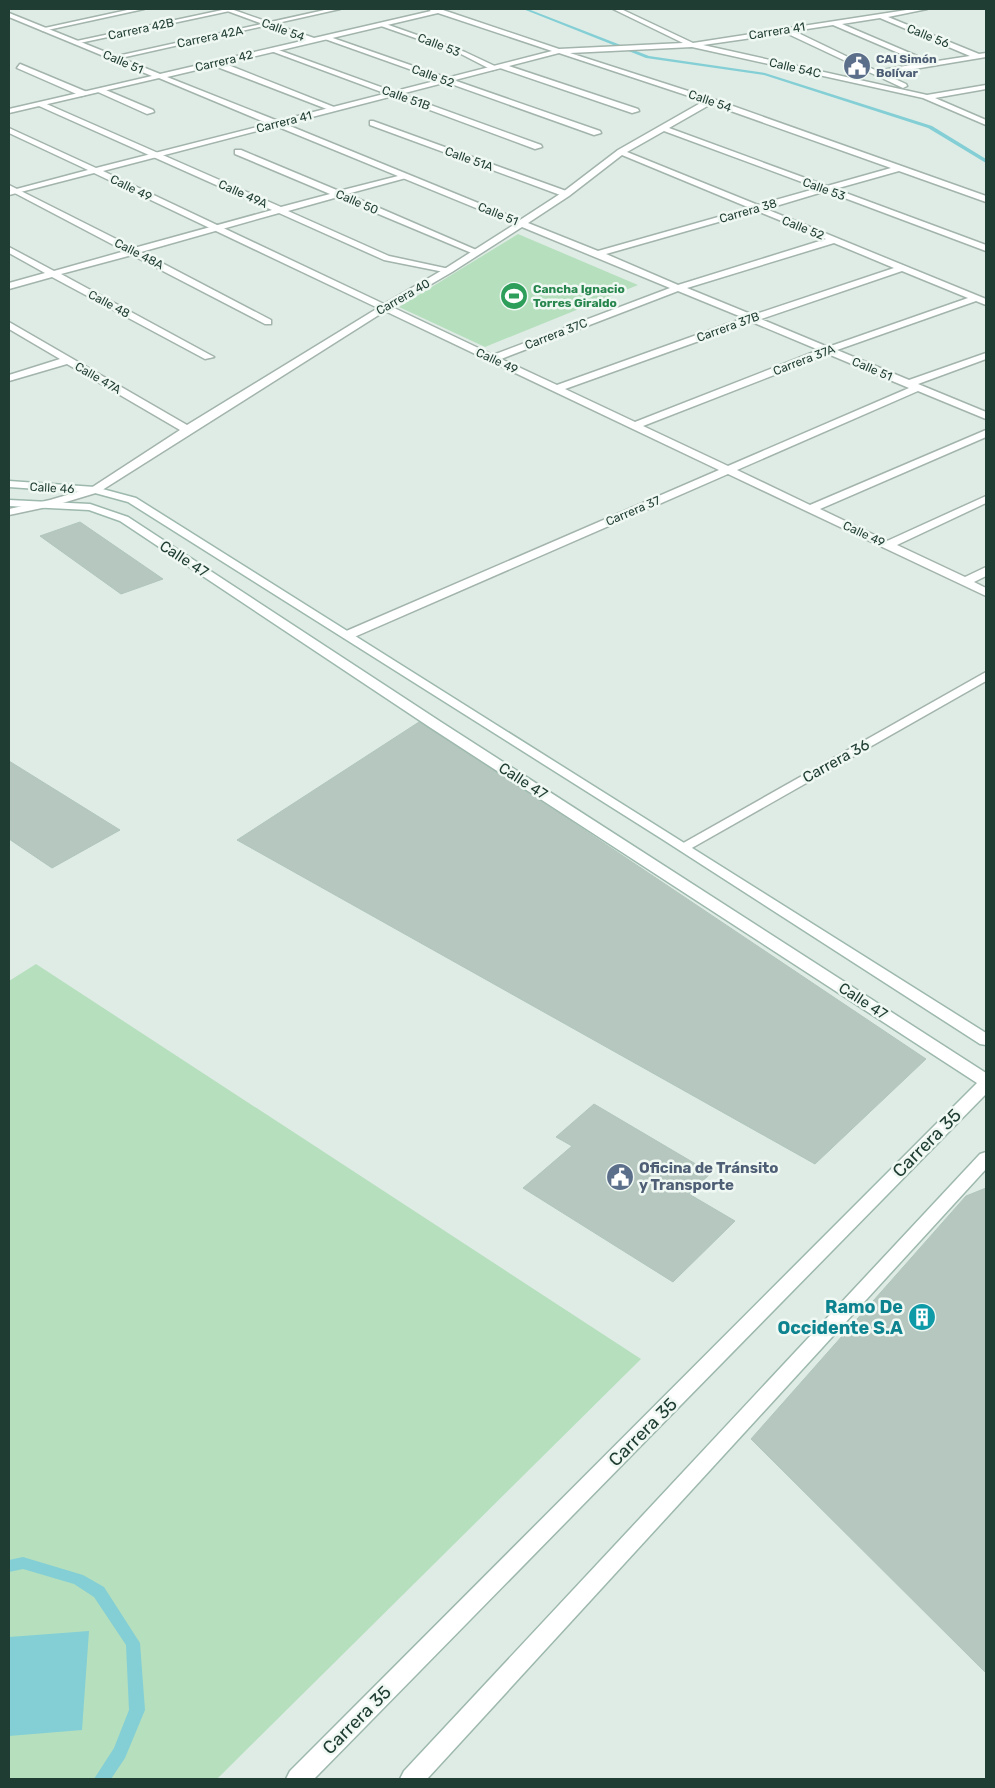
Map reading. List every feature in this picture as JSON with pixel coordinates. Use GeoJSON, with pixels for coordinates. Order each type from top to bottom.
{"type":"FeatureCollection","features":[{"type":"Feature","properties":{"kind":"street"},"geometry":{"type":"LineString","coordinates":[[43,29],[141,9]]}},
{"type":"Feature","properties":{"kind":"street","name":"Calle 54"},"geometry":{"type":"LineString","coordinates":[[230,9],[314,40]]}},
{"type":"Feature","properties":{"kind":"street","name":"Carrera 42B"},"geometry":{"type":"LineString","coordinates":[[75,42],[230,9]]}},
{"type":"Feature","properties":{"kind":"street","name":"Carrera 42A"},"geometry":{"type":"LineString","coordinates":[[112,58],[337,9]]}},
{"type":"Feature","properties":{"kind":"street","name":"Calle 54C"},"geometry":{"type":"LineString","coordinates":[[616,9],[692,45],[927,97]]}},
{"type":"Feature","properties":{"kind":"street","name":"Carrera 41"},"geometry":{"type":"LineString","coordinates":[[11,190],[560,51],[692,45],[924,9]]}},
{"type":"Feature","properties":{"kind":"street","name":"Calle 54"},"geometry":{"type":"LineString","coordinates":[[435,10],[710,101],[986,199]]}},
{"type":"Feature","properties":{"kind":"street","name":"Carrera 42"},"geometry":{"type":"LineString","coordinates":[[9,111],[327,38],[435,10]]}},
{"type":"Feature","properties":{"kind":"street"},"geometry":{"type":"LineString","coordinates":[[850,12],[864,18]]}},
{"type":"Feature","properties":{"kind":"street","name":"Calle 51"},"geometry":{"type":"LineString","coordinates":[[9,15],[157,77],[597,254],[986,416]]}},
{"type":"Feature","properties":{"kind":"street","name":"Calle 56"},"geometry":{"type":"LineString","coordinates":[[879,16],[978,56]]}},
{"type":"Feature","properties":{"kind":"street"},"geometry":{"type":"LineString","coordinates":[[834,22],[930,64]]}},
{"type":"Feature","properties":{"kind":"street","name":"Calle 53"},"geometry":{"type":"LineString","coordinates":[[383,24],[463,53],[470,58],[635,111]]}},
{"type":"Feature","properties":{"kind":"street"},"geometry":{"type":"LineString","coordinates":[[786,30],[986,124]]}},
{"type":"Feature","properties":{"kind":"street"},"geometry":{"type":"LineString","coordinates":[[649,46],[665,32]]}},
{"type":"Feature","properties":{"kind":"street","name":"Calle 52"},"geometry":{"type":"LineString","coordinates":[[327,38],[597,133]]}},
{"type":"Feature","properties":{"kind":"street","name":"Calle 51B"},"geometry":{"type":"LineString","coordinates":[[273,50],[395,93],[538,147]]}},
{"type":"Feature","properties":{"kind":"street"},"geometry":{"type":"LineString","coordinates":[[845,79],[986,55]]}},
{"type":"Feature","properties":{"kind":"street"},"geometry":{"type":"LineString","coordinates":[[215,63],[336,108]]}},
{"type":"Feature","properties":{"kind":"street"},"geometry":{"type":"LineString","coordinates":[[20,66],[84,94]]}},
{"type":"Feature","properties":{"kind":"street"},"geometry":{"type":"LineString","coordinates":[[927,97],[985,88]]}},
{"type":"Feature","properties":{"kind":"street"},"geometry":{"type":"LineString","coordinates":[[101,90],[150,112]]}},
{"type":"Feature","properties":{"kind":"street","name":"Carrera 40"},"geometry":{"type":"LineString","coordinates":[[52,504],[95,490],[187,430],[449,270],[566,194],[621,152],[710,101]]}},
{"type":"Feature","properties":{"kind":"street","name":"Calle 49A"},"geometry":{"type":"LineString","coordinates":[[42,104],[387,258],[449,270]]}},
{"type":"Feature","properties":{"kind":"street","name":"Calle 51A"},"geometry":{"type":"LineString","coordinates":[[373,123],[566,194]]}},
{"type":"Feature","properties":{"kind":"street","name":"Calle 53"},"geometry":{"type":"LineString","coordinates":[[663,128],[986,248]]}},
{"type":"Feature","properties":{"kind":"street","name":"Calle 49"},"geometry":{"type":"LineString","coordinates":[[9,130],[986,592]]}},
{"type":"Feature","properties":{"kind":"street","name":"Calle 50"},"geometry":{"type":"LineString","coordinates":[[238,152],[477,252]]}},
{"type":"Feature","properties":{"kind":"street","name":"Calle 52"},"geometry":{"type":"LineString","coordinates":[[621,152],[754,209],[986,302]]}},
{"type":"Feature","properties":{"kind":"street","name":"Carrera 38"},"geometry":{"type":"LineString","coordinates":[[597,254],[899,168]]}},
{"type":"Feature","properties":{"kind":"street"},"geometry":{"type":"LineString","coordinates":[[9,286],[403,176]]}},
{"type":"Feature","properties":{"kind":"street","name":"Calle 48A"},"geometry":{"type":"LineString","coordinates":[[11,190],[268,322]]}},
{"type":"Feature","properties":{"kind":"street","name":"Carrera 37C"},"geometry":{"type":"LineString","coordinates":[[491,359],[677,288],[833,240]]}},
{"type":"Feature","properties":{"kind":"street","name":"Calle 48"},"geometry":{"type":"LineString","coordinates":[[9,250],[209,357]]}},
{"type":"Feature","properties":{"kind":"street","name":"Carrera 37B"},"geometry":{"type":"LineString","coordinates":[[556,389],[751,319],[902,268]]}},
{"type":"Feature","properties":{"kind":"street","name":"Carrera 37A"},"geometry":{"type":"LineString","coordinates":[[634,426],[828,350],[976,298]]}},
{"type":"Feature","properties":{"kind":"street","name":"Calle 47A"},"geometry":{"type":"LineString","coordinates":[[9,325],[187,430]]}},
{"type":"Feature","properties":{"kind":"street","name":"Carrera 37"},"geometry":{"type":"LineString","coordinates":[[348,635],[728,470],[913,386],[986,356]]}},
{"type":"Feature","properties":{"kind":"street"},"geometry":{"type":"LineString","coordinates":[[9,378],[68,360]]}},
{"type":"Feature","properties":{"kind":"street"},"geometry":{"type":"LineString","coordinates":[[810,509],[986,433]]}},
{"type":"Feature","properties":{"kind":"street","name":"Calle 46"},"geometry":{"type":"LineString","coordinates":[[9,484],[95,490]]}},
{"type":"Feature","properties":{"kind":"street","name":"Calle 47"},"geometry":{"type":"LineString","coordinates":[[95,490],[132,500],[521,746],[685,846],[986,1040]]}},
{"type":"Feature","properties":{"kind":"street"},"geometry":{"type":"LineString","coordinates":[[888,545],[986,499]]}},
{"type":"Feature","properties":{"kind":"street","name":"Calle 46"},"geometry":{"type":"LineString","coordinates":[[9,503],[52,504]]}},
{"type":"Feature","properties":{"kind":"street"},"geometry":{"type":"LineString","coordinates":[[9,512],[52,504]]}},
{"type":"Feature","properties":{"kind":"street","name":"Calle 47"},"geometry":{"type":"LineString","coordinates":[[52,504],[90,507],[124,519],[986,1083]]}},
{"type":"Feature","properties":{"kind":"street"},"geometry":{"type":"LineString","coordinates":[[965,582],[986,571]]}},
{"type":"Feature","properties":{"kind":"street","name":"Carrera 36"},"geometry":{"type":"LineString","coordinates":[[685,846],[986,676]]}},
{"type":"Feature","properties":{"kind":"street","name":"Carrera 35"},"geometry":{"type":"LineString","coordinates":[[298,1779],[986,1083]]}},
{"type":"Feature","properties":{"kind":"street"},"geometry":{"type":"LineString","coordinates":[[412,1779],[986,1158]]}},
{"type":"Feature","properties":{"kind":"green space","name":"Cancha Ignacio Torres Giraldo"},"geometry":{"type":"Polygon","coordinates":[[[518,234],[638,285],[485,347],[399,307],[518,234]]]}},
{"type":"Feature","properties":{"kind":"green space"},"geometry":{"type":"Polygon","coordinates":[[[36,964],[641,1359],[217,1779],[9,1779],[9,981],[36,964]]]}},
{"type":"Feature","properties":{"kind":"water"},"geometry":{"type":"Polygon","coordinates":[[[89,1631],[82,1730],[9,1736],[9,1637],[89,1631]]]}},
{"type":"Feature","properties":{"kind":"building"},"geometry":{"type":"Polygon","coordinates":[[[80,522],[163,579],[121,594],[40,536],[80,522]]]}},
{"type":"Feature","properties":{"kind":"building"},"geometry":{"type":"Polygon","coordinates":[[[419,722],[571,821],[926,1059],[815,1164],[237,840],[419,722]]]}},
{"type":"Feature","properties":{"kind":"building"},"geometry":{"type":"Polygon","coordinates":[[[9,761],[120,830],[52,868],[9,839],[9,761]]]}},
{"type":"Feature","properties":{"kind":"building"},"geometry":{"type":"Polygon","coordinates":[[[594,1104],[711,1173],[689,1194],[735,1221],[673,1282],[523,1188],[572,1146],[556,1137],[594,1104]]]}},
{"type":"Feature","properties":{"kind":"building","name":"Ramo De Occidente S.A"},"geometry":{"type":"Polygon","coordinates":[[[986,1188],[986,1673],[751,1439],[966,1196],[986,1188]]]}},
{"type":"Feature","properties":{"kind":"waterway"},"geometry":{"type":"LineString","coordinates":[[525,9],[648,57],[765,74],[930,127],[986,161]]}},
{"type":"Feature","properties":{"kind":"waterway"},"geometry":{"type":"LineString","coordinates":[[9,1566],[23,1563],[78,1579],[99,1592],[110,1608]]}},
{"type":"Feature","properties":{"kind":"waterway"},"geometry":{"type":"LineString","coordinates":[[102,1779],[120,1753],[137,1710],[133,1643],[106,1603]]}},
{"type":"Feature","properties":{"kind":"place","name":"CAI Simón Bolívar"},"geometry":{"type":"Point","coordinates":[857,66]}},
{"type":"Feature","properties":{"kind":"place","name":"Cancha Ignacio Torres Giraldo"},"geometry":{"type":"Point","coordinates":[514,296]}},
{"type":"Feature","properties":{"kind":"place","name":"Oficina de Tránsito y Transporte"},"geometry":{"type":"Point","coordinates":[620,1177]}},
{"type":"Feature","properties":{"kind":"place","name":"Ramo De Occidente S.A"},"geometry":{"type":"Point","coordinates":[922,1317]}}]}
